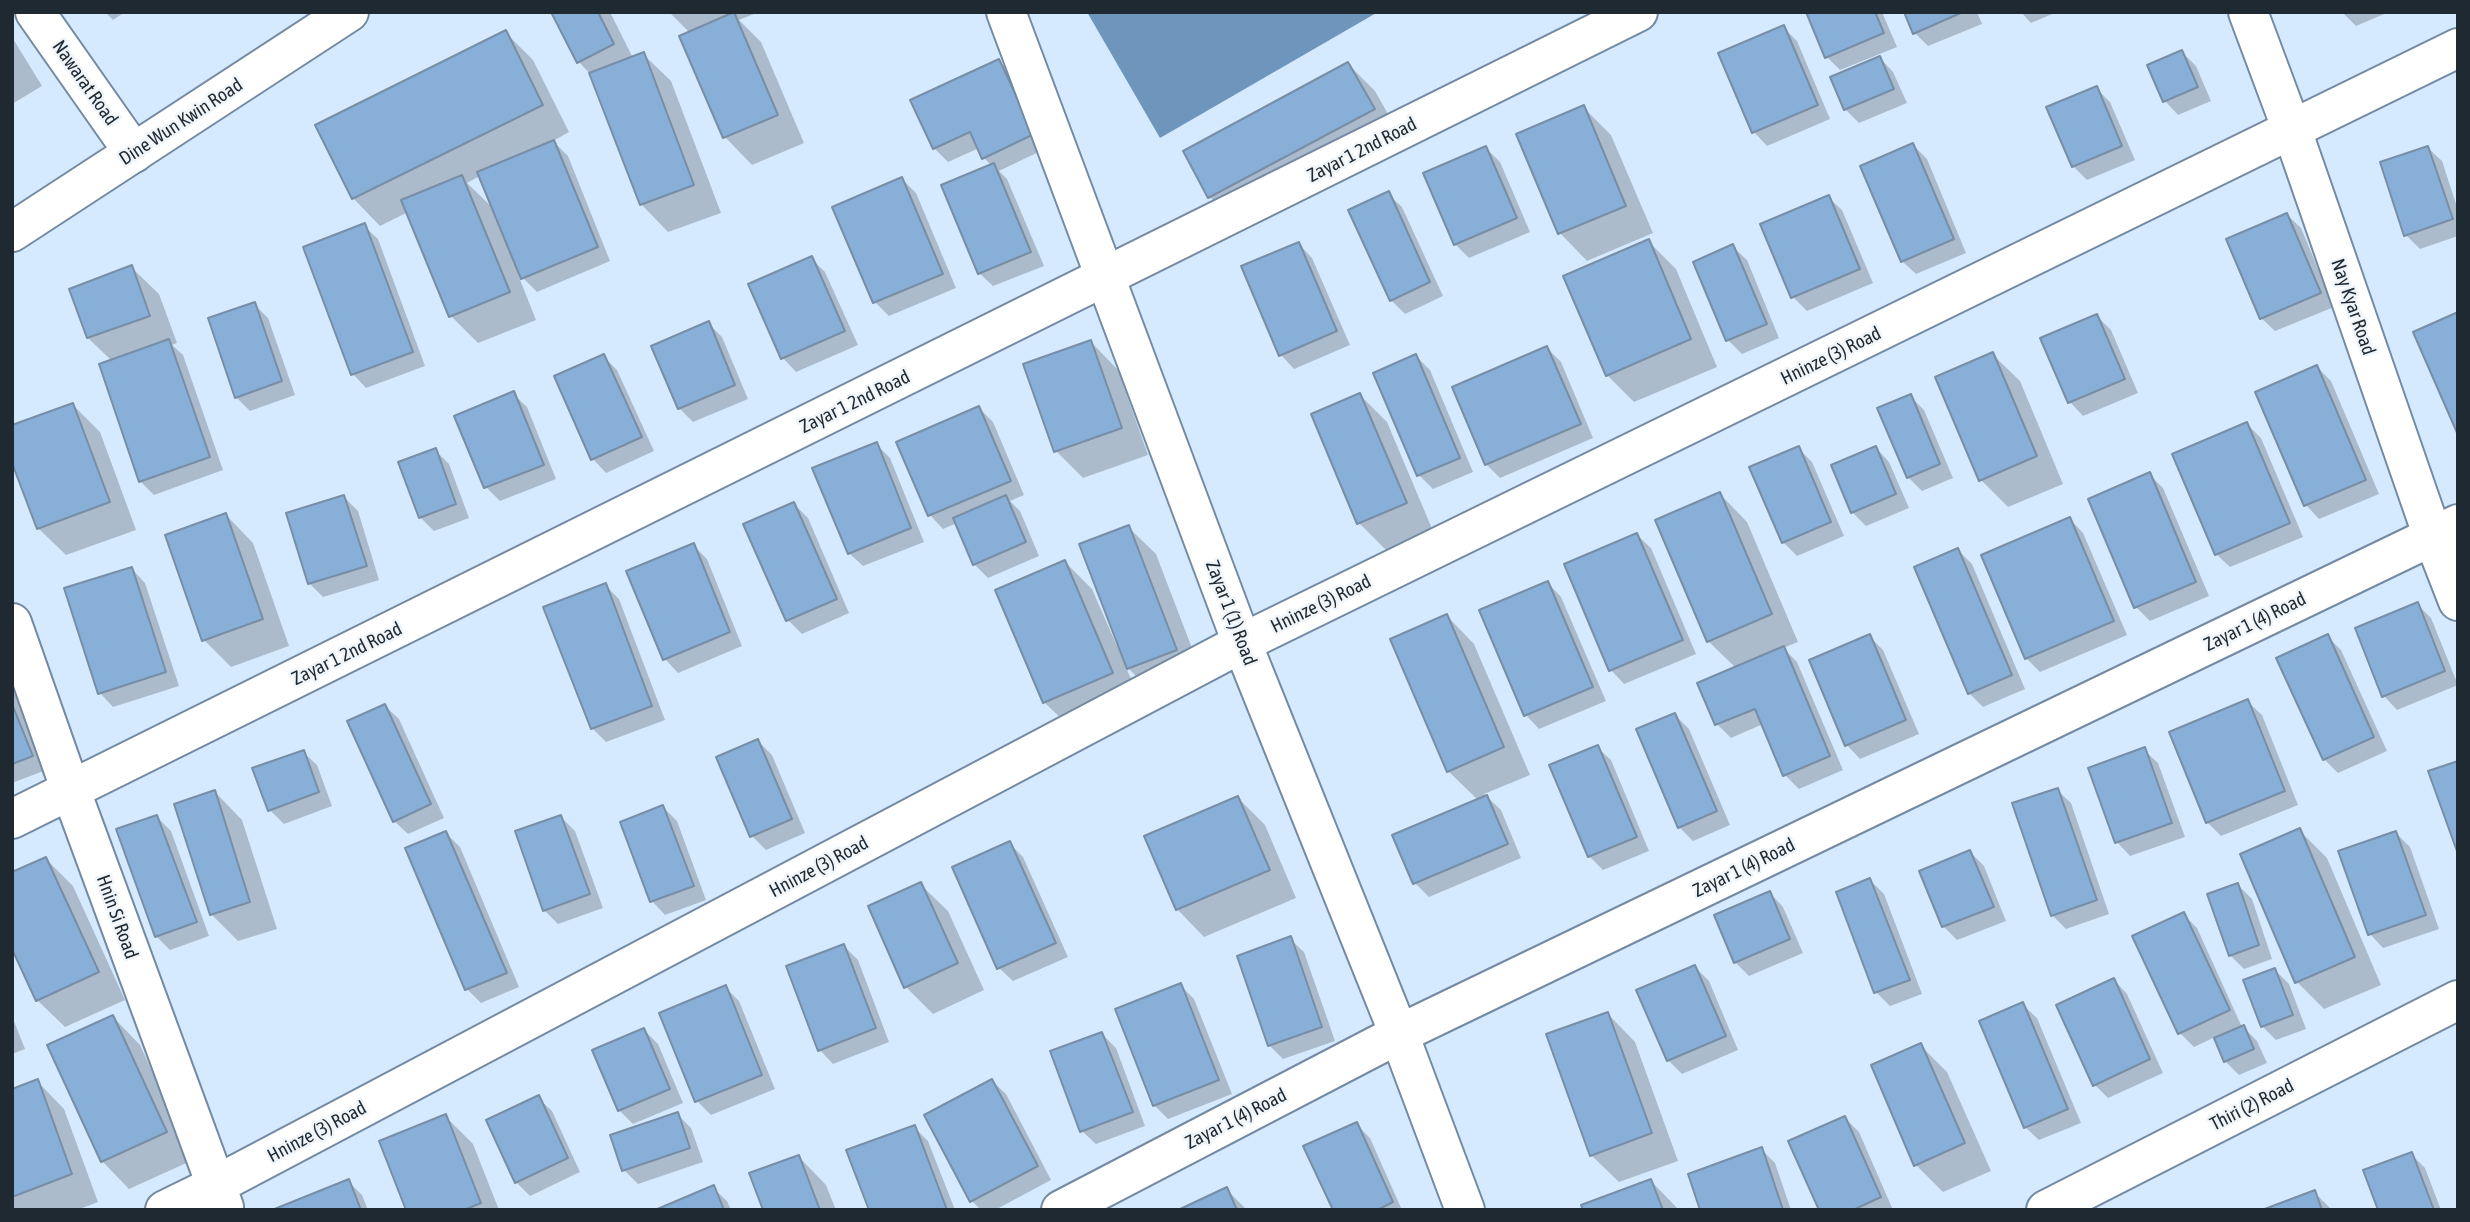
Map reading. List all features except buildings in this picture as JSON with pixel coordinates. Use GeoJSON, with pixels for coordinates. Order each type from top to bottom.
{"type":"FeatureCollection","features":[{"type":"Feature","properties":{"kind":"street","name":"Nawarat Road"},"geometry":{"type":"LineString","coordinates":[[35,12],[134,153]]}},
{"type":"Feature","properties":{"kind":"street","name":"Dine Wun Kwin Road"},"geometry":{"type":"LineString","coordinates":[[12,232],[349,12]]}},
{"type":"Feature","properties":{"kind":"street","name":"Zayar 1 (1) Road"},"geometry":{"type":"LineString","coordinates":[[1006,12],[1242,643],[1399,1034],[1465,1210]]}},
{"type":"Feature","properties":{"kind":"street","name":"Zayar 1 2nd Road"},"geometry":{"type":"LineString","coordinates":[[12,819],[1638,12]]}},
{"type":"Feature","properties":{"kind":"street","name":"Nay Kyar Road"},"geometry":{"type":"LineString","coordinates":[[2248,12],[2445,531],[2458,601]]}},
{"type":"Feature","properties":{"kind":"street","name":"Hninze (3) Road"},"geometry":{"type":"LineString","coordinates":[[165,1210],[221,1197],[1242,643],[2458,48]]}},
{"type":"Feature","properties":{"kind":"street","name":"Zayar 1 (4) Road"},"geometry":{"type":"LineString","coordinates":[[1061,1210],[1399,1034],[2445,531]]}},
{"type":"Feature","properties":{"kind":"street","name":"Hnin Si Road"},"geometry":{"type":"LineString","coordinates":[[12,623],[221,1197]]}},
{"type":"Feature","properties":{"kind":"street","name":"Thiri (2) Road"},"geometry":{"type":"LineString","coordinates":[[2046,1210],[2458,1000]]}},
{"type":"Feature","properties":{"kind":"water"},"geometry":{"type":"Polygon","coordinates":[[[1087,12],[1378,12],[1160,138],[1087,12]]]}}]}
